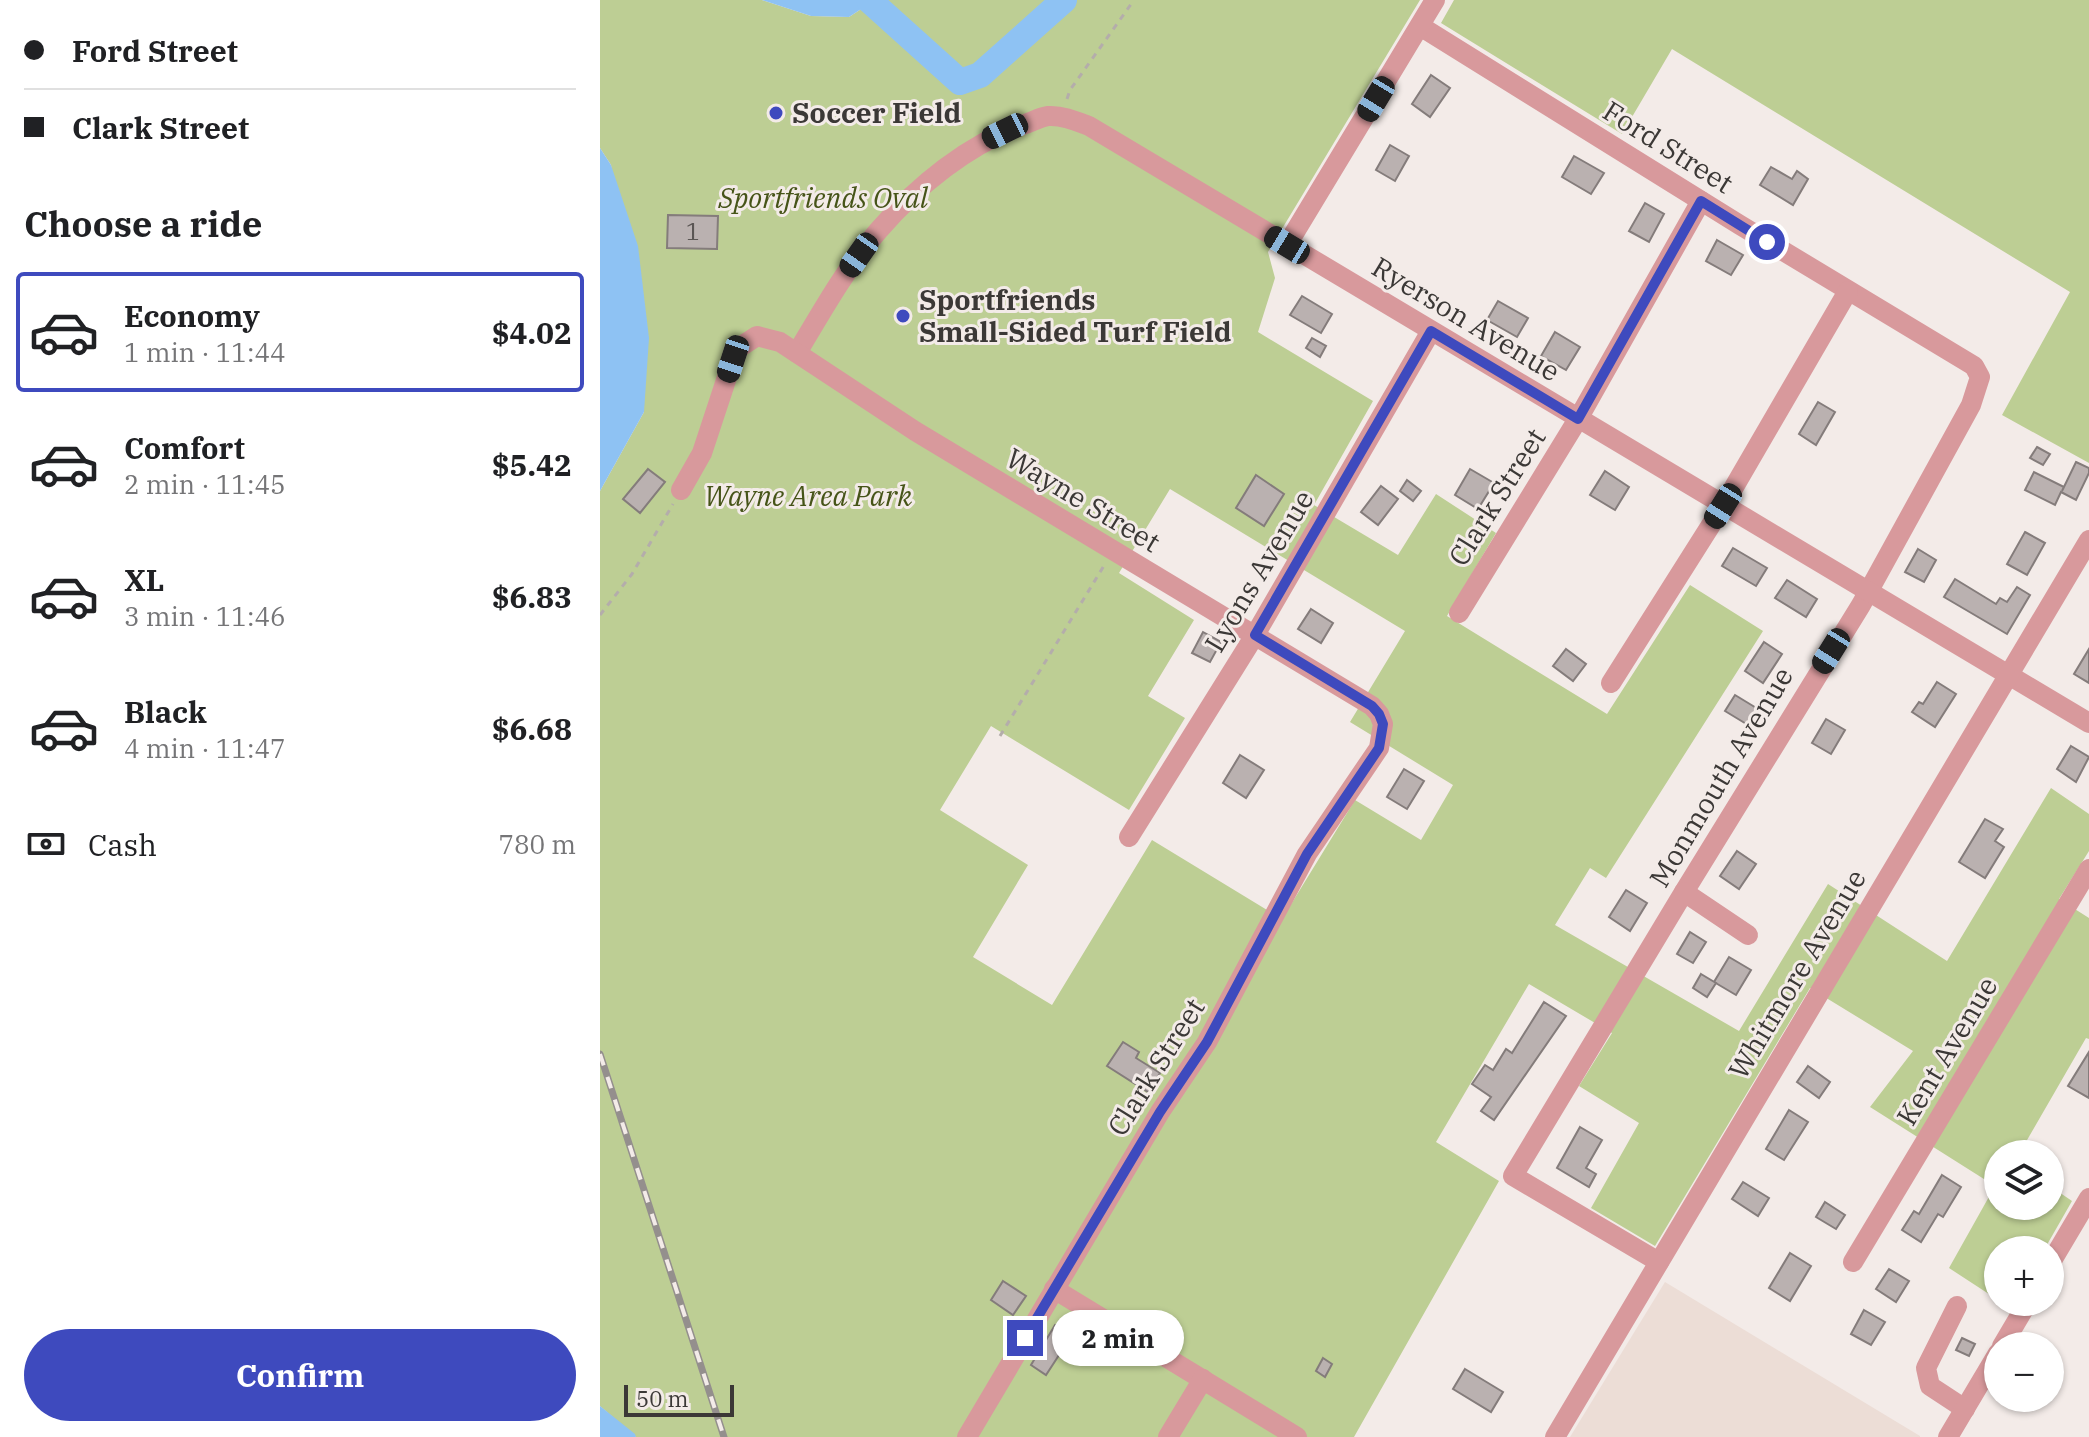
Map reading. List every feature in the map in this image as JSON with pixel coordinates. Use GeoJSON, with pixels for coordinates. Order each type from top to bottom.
{"type":"FeatureCollection","features":[{"type":"Feature","properties":{"kind":"street"},"geometry":{"type":"LineString","coordinates":[[1287,245],[1435,0]]}},
{"type":"Feature","properties":{"kind":"street","name":"Ford Street"},"geometry":{"type":"LineString","coordinates":[[1420,26],[1974,366],[1980,377],[1971,405]]}},
{"type":"Feature","properties":{"kind":"street"},"geometry":{"type":"LineString","coordinates":[[797,353],[859,255],[880,229],[934,177],[974,147],[1005,131],[1046,116],[1059,117]]}},
{"type":"Feature","properties":{"kind":"street","name":"Ryerson Avenue"},"geometry":{"type":"LineString","coordinates":[[1059,117],[1089,126],[2089,723]]}},
{"type":"Feature","properties":{"kind":"street","name":"Clark Street"},"geometry":{"type":"LineString","coordinates":[[1459,613],[1578,419],[1701,201]]}},
{"type":"Feature","properties":{"kind":"street"},"geometry":{"type":"LineString","coordinates":[[1611,683],[1723,506],[1848,291]]}},
{"type":"Feature","properties":{"kind":"street","name":"Lyons Avenue"},"geometry":{"type":"LineString","coordinates":[[1129,837],[1255,635],[1431,331]]}},
{"type":"Feature","properties":{"kind":"street","name":"Wayne Street"},"geometry":{"type":"LineString","coordinates":[[681,490],[702,453],[733,359],[747,340],[757,336],[780,342],[832,379],[1372,706],[1383,724]]}},
{"type":"Feature","properties":{"kind":"street","name":"Monmouth Avenue"},"geometry":{"type":"LineString","coordinates":[[1659,1262],[1513,1176],[1869,591],[1971,405]]}},
{"type":"Feature","properties":{"kind":"street","name":"Whitmore Avenue"},"geometry":{"type":"LineString","coordinates":[[1555,1437],[2089,540]]}},
{"type":"Feature","properties":{"kind":"street","name":"Clark Street"},"geometry":{"type":"LineString","coordinates":[[967,1437],[1160,1112],[1207,1042],[1307,854],[1379,748],[1383,724]]}},
{"type":"Feature","properties":{"kind":"street","name":"Kent Avenue"},"geometry":{"type":"LineString","coordinates":[[1853,1262],[2089,869]]}},
{"type":"Feature","properties":{"kind":"street"},"geometry":{"type":"LineString","coordinates":[[1684,892],[1748,935]]}},
{"type":"Feature","properties":{"kind":"street"},"geometry":{"type":"LineString","coordinates":[[2064,1240],[2089,1198]]}},
{"type":"Feature","properties":{"kind":"street"},"geometry":{"type":"LineString","coordinates":[[1054,1289],[1297,1437]]}},
{"type":"Feature","properties":{"kind":"street"},"geometry":{"type":"LineString","coordinates":[[1957,1306],[1926,1368],[1930,1386],[1965,1409]]}},
{"type":"Feature","properties":{"kind":"street"},"geometry":{"type":"LineString","coordinates":[[1948,1437],[1984,1377]]}},
{"type":"Feature","properties":{"kind":"street"},"geometry":{"type":"LineString","coordinates":[[1168,1437],[1203,1379]]}},
{"type":"Feature","properties":{"kind":"path"},"geometry":{"type":"LineString","coordinates":[[1059,117],[1070,90],[1134,0]]}},
{"type":"Feature","properties":{"kind":"path"},"geometry":{"type":"LineString","coordinates":[[600,615],[632,574],[681,490]]}},
{"type":"Feature","properties":{"kind":"path"},"geometry":{"type":"LineString","coordinates":[[1000,736],[1113,551]]}},
{"type":"Feature","properties":{"kind":"shaded area"},"geometry":{"type":"Polygon","coordinates":[[[1665,1282],[1920,1436],[1920,1437],[1570,1437],[1665,1282]]]}},
{"type":"Feature","properties":{"kind":"green space"},"geometry":{"type":"Polygon","coordinates":[[[600,0],[762,0],[811,16],[849,17],[875,0],[1420,0],[1268,252],[1275,278],[1258,332],[1373,401],[1314,505],[1398,555],[1436,494],[1496,533],[1447,616],[1607,714],[1690,585],[1763,631],[1606,878],[1590,868],[1555,925],[1739,1031],[1828,884],[1947,961],[2051,788],[2089,814],[2089,851],[2059,899],[2089,918],[2089,1039],[2086,1038],[2027,1140],[1984,1140],[1984,1179],[1870,1107],[1913,1051],[1810,988],[1655,1246],[1591,1208],[1639,1123],[1579,1086],[1612,1033],[1529,984],[1436,1142],[1499,1181],[1354,1437],[636,1437],[600,1406],[600,491],[644,412],[611,165],[600,148],[600,0]],[[1170,489],[1119,573],[1194,620],[1148,696],[1185,718],[1129,810],[991,726],[940,810],[1028,865],[973,957],[1052,1005],[1152,840],[1282,919],[1355,800],[1421,840],[1453,785],[1350,722],[1405,631],[1170,489]]]}},
{"type":"Feature","properties":{"kind":"green space"},"geometry":{"type":"Polygon","coordinates":[[[1454,0],[2089,0],[2089,463],[2002,415],[2070,292],[1672,49],[1622,134],[1441,23],[1454,0]]]}},
{"type":"Feature","properties":{"kind":"green space"},"geometry":{"type":"Polygon","coordinates":[[[2064,1196],[2072,1201],[2064,1215],[2064,1196]]]}},
{"type":"Feature","properties":{"kind":"green space"},"geometry":{"type":"Polygon","coordinates":[[[1984,1206],[1984,1220],[2061,1220],[2052,1236],[1984,1236],[1984,1291],[1949,1268],[1984,1206]]]}},
{"type":"Feature","properties":{"kind":"water"},"geometry":{"type":"Polygon","coordinates":[[[762,0],[875,0],[849,17],[811,16],[762,0]]]}},
{"type":"Feature","properties":{"kind":"water"},"geometry":{"type":"Polygon","coordinates":[[[600,148],[611,165],[638,246],[649,338],[644,412],[600,491],[600,148]]]}},
{"type":"Feature","properties":{"kind":"water"},"geometry":{"type":"Polygon","coordinates":[[[600,1406],[635,1434],[636,1437],[600,1437],[600,1406]]]}},
{"type":"Feature","properties":{"kind":"building"},"geometry":{"type":"Polygon","coordinates":[[[1431,75],[1450,88],[1430,117],[1412,104],[1431,75]]]}},
{"type":"Feature","properties":{"kind":"building"},"geometry":{"type":"Polygon","coordinates":[[[1390,145],[1409,156],[1395,181],[1376,170],[1390,145]]]}},
{"type":"Feature","properties":{"kind":"building"},"geometry":{"type":"Polygon","coordinates":[[[1574,156],[1604,173],[1591,194],[1562,177],[1574,156]]]}},
{"type":"Feature","properties":{"kind":"building"},"geometry":{"type":"Polygon","coordinates":[[[1771,167],[1792,179],[1797,171],[1808,179],[1793,205],[1760,185],[1771,167]]]}},
{"type":"Feature","properties":{"kind":"building"},"geometry":{"type":"Polygon","coordinates":[[[1645,203],[1664,214],[1649,242],[1629,231],[1645,203]]]}},
{"type":"Feature","properties":{"kind":"building"},"geometry":{"type":"Polygon","coordinates":[[[668,215],[718,216],[717,249],[667,248],[668,215]]]}},
{"type":"Feature","properties":{"kind":"building"},"geometry":{"type":"Polygon","coordinates":[[[1717,240],[1743,255],[1731,275],[1706,261],[1717,240]]]}},
{"type":"Feature","properties":{"kind":"building"},"geometry":{"type":"Polygon","coordinates":[[[1302,296],[1332,314],[1321,333],[1290,315],[1302,296]]]}},
{"type":"Feature","properties":{"kind":"building"},"geometry":{"type":"Polygon","coordinates":[[[1498,301],[1528,318],[1517,337],[1487,320],[1498,301]]]}},
{"type":"Feature","properties":{"kind":"building"},"geometry":{"type":"Polygon","coordinates":[[[1555,332],[1580,347],[1566,370],[1541,356],[1555,332]]]}},
{"type":"Feature","properties":{"kind":"building"},"geometry":{"type":"Polygon","coordinates":[[[1312,338],[1326,346],[1320,357],[1306,348],[1312,338]]]}},
{"type":"Feature","properties":{"kind":"building"},"geometry":{"type":"Polygon","coordinates":[[[1818,402],[1835,412],[1816,445],[1799,434],[1818,402]]]}},
{"type":"Feature","properties":{"kind":"building"},"geometry":{"type":"Polygon","coordinates":[[[2037,447],[2050,454],[2043,465],[2030,458],[2037,447]]]}},
{"type":"Feature","properties":{"kind":"building"},"geometry":{"type":"Polygon","coordinates":[[[2076,462],[2089,468],[2076,500],[2061,492],[2055,505],[2025,490],[2034,472],[2064,487],[2076,462]]]}},
{"type":"Feature","properties":{"kind":"building"},"geometry":{"type":"Polygon","coordinates":[[[648,469],[665,482],[640,513],[623,499],[648,469]]]}},
{"type":"Feature","properties":{"kind":"building"},"geometry":{"type":"Polygon","coordinates":[[[1470,469],[1494,483],[1478,509],[1455,495],[1470,469]]]}},
{"type":"Feature","properties":{"kind":"building"},"geometry":{"type":"Polygon","coordinates":[[[1605,471],[1629,487],[1615,510],[1590,495],[1605,471]]]}},
{"type":"Feature","properties":{"kind":"building"},"geometry":{"type":"Polygon","coordinates":[[[1256,475],[1284,494],[1264,526],[1236,508],[1256,475]]]}},
{"type":"Feature","properties":{"kind":"building"},"geometry":{"type":"Polygon","coordinates":[[[1407,480],[1421,491],[1413,501],[1400,491],[1407,480]]]}},
{"type":"Feature","properties":{"kind":"building"},"geometry":{"type":"Polygon","coordinates":[[[1381,486],[1398,499],[1378,525],[1361,512],[1381,486]]]}},
{"type":"Feature","properties":{"kind":"building"},"geometry":{"type":"Polygon","coordinates":[[[2025,532],[2045,543],[2027,575],[2007,564],[2025,532]]]}},
{"type":"Feature","properties":{"kind":"building"},"geometry":{"type":"Polygon","coordinates":[[[1733,548],[1767,568],[1756,586],[1722,566],[1733,548]]]}},
{"type":"Feature","properties":{"kind":"building"},"geometry":{"type":"Polygon","coordinates":[[[1918,549],[1936,560],[1924,582],[1905,572],[1918,549]]]}},
{"type":"Feature","properties":{"kind":"building"},"geometry":{"type":"Polygon","coordinates":[[[1955,579],[1996,604],[2000,598],[2007,602],[2017,587],[2030,595],[2007,634],[1944,597],[1955,579]]]}},
{"type":"Feature","properties":{"kind":"building"},"geometry":{"type":"Polygon","coordinates":[[[1787,580],[1817,599],[1806,617],[1775,598],[1787,580]]]}},
{"type":"Feature","properties":{"kind":"building"},"geometry":{"type":"Polygon","coordinates":[[[1311,609],[1333,623],[1321,643],[1298,629],[1311,609]]]}},
{"type":"Feature","properties":{"kind":"building"},"geometry":{"type":"Polygon","coordinates":[[[1203,632],[1221,642],[1210,662],[1192,653],[1203,632]]]}},
{"type":"Feature","properties":{"kind":"building"},"geometry":{"type":"Polygon","coordinates":[[[1764,642],[1782,654],[1763,683],[1745,671],[1764,642]]]}},
{"type":"Feature","properties":{"kind":"building"},"geometry":{"type":"Polygon","coordinates":[[[1566,649],[1586,664],[1573,681],[1553,666],[1566,649]]]}},
{"type":"Feature","properties":{"kind":"building"},"geometry":{"type":"Polygon","coordinates":[[[2089,649],[2089,683],[2074,674],[2089,649]]]}},
{"type":"Feature","properties":{"kind":"building"},"geometry":{"type":"Polygon","coordinates":[[[1937,682],[1956,694],[1935,727],[1912,712],[1919,702],[1923,704],[1937,682]]]}},
{"type":"Feature","properties":{"kind":"building"},"geometry":{"type":"Polygon","coordinates":[[[1735,695],[1758,709],[1748,725],[1725,711],[1735,695]]]}},
{"type":"Feature","properties":{"kind":"building"},"geometry":{"type":"Polygon","coordinates":[[[1826,719],[1845,730],[1831,754],[1812,743],[1826,719]]]}},
{"type":"Feature","properties":{"kind":"building"},"geometry":{"type":"Polygon","coordinates":[[[2071,746],[2089,757],[2076,782],[2057,769],[2071,746]]]}},
{"type":"Feature","properties":{"kind":"building"},"geometry":{"type":"Polygon","coordinates":[[[1240,755],[1264,770],[1246,798],[1223,783],[1240,755]]]}},
{"type":"Feature","properties":{"kind":"building"},"geometry":{"type":"Polygon","coordinates":[[[1404,769],[1424,781],[1407,809],[1387,797],[1404,769]]]}},
{"type":"Feature","properties":{"kind":"building"},"geometry":{"type":"Polygon","coordinates":[[[1985,819],[2003,829],[1995,841],[2004,847],[1985,878],[1959,862],[1985,819]]]}},
{"type":"Feature","properties":{"kind":"building"},"geometry":{"type":"Polygon","coordinates":[[[1737,851],[1756,864],[1739,889],[1720,876],[1737,851]]]}},
{"type":"Feature","properties":{"kind":"building"},"geometry":{"type":"Polygon","coordinates":[[[1626,890],[1647,903],[1630,931],[1609,917],[1626,890]]]}},
{"type":"Feature","properties":{"kind":"building"},"geometry":{"type":"Polygon","coordinates":[[[1690,932],[1706,942],[1693,963],[1677,954],[1690,932]]]}},
{"type":"Feature","properties":{"kind":"building"},"geometry":{"type":"Polygon","coordinates":[[[1729,957],[1751,970],[1736,995],[1714,982],[1729,957]]]}},
{"type":"Feature","properties":{"kind":"building"},"geometry":{"type":"Polygon","coordinates":[[[1701,974],[1716,983],[1707,997],[1693,988],[1701,974]]]}},
{"type":"Feature","properties":{"kind":"building"},"geometry":{"type":"Polygon","coordinates":[[[1544,1002],[1566,1016],[1494,1120],[1481,1111],[1491,1097],[1472,1084],[1485,1065],[1493,1070],[1506,1049],[1512,1053],[1544,1002]]]}},
{"type":"Feature","properties":{"kind":"building"},"geometry":{"type":"Polygon","coordinates":[[[1123,1042],[1139,1052],[1136,1058],[1160,1073],[1148,1092],[1107,1066],[1123,1042]]]}},
{"type":"Feature","properties":{"kind":"building"},"geometry":{"type":"Polygon","coordinates":[[[2089,1052],[2089,1098],[2068,1086],[2089,1052]]]}},
{"type":"Feature","properties":{"kind":"building"},"geometry":{"type":"Polygon","coordinates":[[[1808,1066],[1830,1082],[1819,1098],[1797,1082],[1808,1066]]]}},
{"type":"Feature","properties":{"kind":"building"},"geometry":{"type":"Polygon","coordinates":[[[1789,1110],[1808,1122],[1784,1160],[1766,1149],[1789,1110]]]}},
{"type":"Feature","properties":{"kind":"building"},"geometry":{"type":"Polygon","coordinates":[[[1580,1127],[1602,1140],[1586,1168],[1596,1174],[1589,1187],[1557,1168],[1580,1127]]]}},
{"type":"Feature","properties":{"kind":"building"},"geometry":{"type":"Polygon","coordinates":[[[1942,1175],[1961,1187],[1943,1217],[1938,1214],[1921,1242],[1902,1230],[1914,1211],[1919,1214],[1942,1175]]]}},
{"type":"Feature","properties":{"kind":"building"},"geometry":{"type":"Polygon","coordinates":[[[1743,1182],[1769,1198],[1758,1216],[1732,1199],[1743,1182]]]}},
{"type":"Feature","properties":{"kind":"building"},"geometry":{"type":"Polygon","coordinates":[[[1825,1202],[1845,1215],[1836,1229],[1816,1217],[1825,1202]]]}},
{"type":"Feature","properties":{"kind":"building"},"geometry":{"type":"Polygon","coordinates":[[[1790,1253],[1811,1266],[1790,1301],[1769,1288],[1790,1253]]]}},
{"type":"Feature","properties":{"kind":"building"},"geometry":{"type":"Polygon","coordinates":[[[1889,1269],[1909,1281],[1896,1302],[1876,1289],[1889,1269]]]}},
{"type":"Feature","properties":{"kind":"building"},"geometry":{"type":"Polygon","coordinates":[[[1003,1281],[1026,1296],[1013,1315],[991,1300],[1003,1281]]]}},
{"type":"Feature","properties":{"kind":"building"},"geometry":{"type":"Polygon","coordinates":[[[1864,1310],[1885,1322],[1871,1345],[1851,1334],[1864,1310]]]}},
{"type":"Feature","properties":{"kind":"building"},"geometry":{"type":"Polygon","coordinates":[[[1055,1325],[1077,1338],[1067,1355],[1061,1352],[1046,1375],[1031,1365],[1055,1325]]]}},
{"type":"Feature","properties":{"kind":"building"},"geometry":{"type":"Polygon","coordinates":[[[1962,1338],[1975,1344],[1969,1356],[1956,1350],[1962,1338]]]}},
{"type":"Feature","properties":{"kind":"building"},"geometry":{"type":"Polygon","coordinates":[[[1323,1358],[1332,1364],[1325,1377],[1316,1371],[1323,1358]]]}},
{"type":"Feature","properties":{"kind":"building"},"geometry":{"type":"Polygon","coordinates":[[[1465,1369],[1503,1392],[1491,1412],[1453,1389],[1465,1369]]]}},
{"type":"Feature","properties":{"kind":"waterway"},"geometry":{"type":"LineString","coordinates":[[869,0],[960,82],[980,75],[1064,0]]}},
{"type":"Feature","properties":{"kind":"railway"},"geometry":{"type":"LineString","coordinates":[[600,1054],[724,1437]]}},
{"type":"Feature","properties":{"kind":"place","name":"Soccer Field"},"geometry":{"type":"Point","coordinates":[776,113]}},
{"type":"Feature","properties":{"kind":"place","name":"Sportfriends Small-Sided Turf Field"},"geometry":{"type":"Point","coordinates":[903,316]}},
{"type":"Feature","properties":{"kind":"route"},"geometry":{"type":"LineString","coordinates":[[1025,1338],[1160,1112],[1207,1042],[1307,854],[1379,748],[1383,724],[1372,706],[1255,635],[1431,331],[1578,419],[1701,201],[1767,242]]}},
{"type":"Feature","properties":{"kind":"park label","name":"Sportfriends Oval"},"geometry":{"type":"Point","coordinates":[823,198]}},
{"type":"Feature","properties":{"kind":"park label","name":"Wayne Area Park"},"geometry":{"type":"Point","coordinates":[808,496]}}]}
